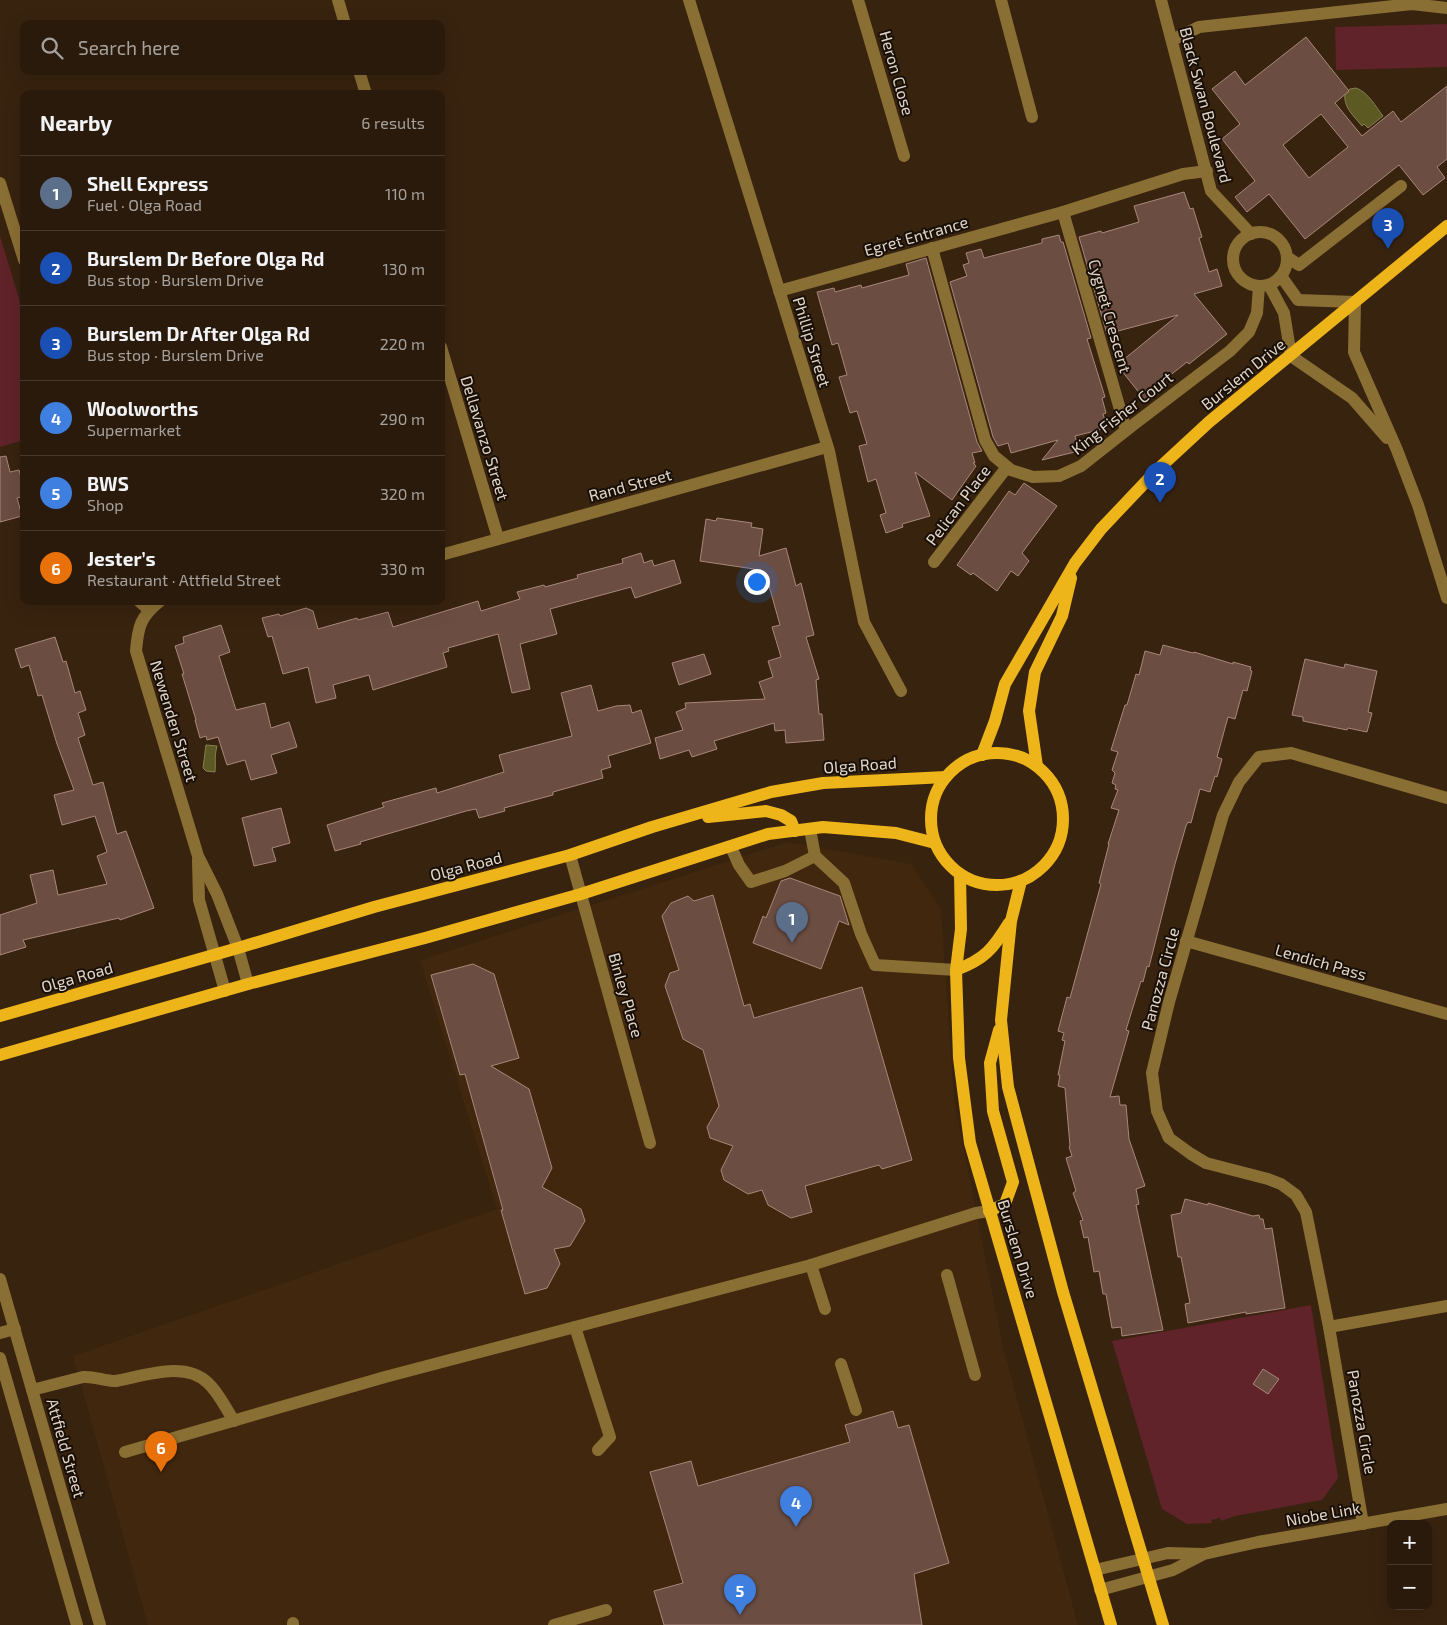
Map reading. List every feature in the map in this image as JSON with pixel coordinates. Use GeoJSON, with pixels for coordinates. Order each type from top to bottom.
{"type":"FeatureCollection","features":[{"type":"Feature","properties":{"kind":"main road","name":"Burslem Drive"},"geometry":{"type":"LineString","coordinates":[[982,755],[995,721],[1005,684],[1075,563],[1102,529],[1156,470],[1209,422],[1447,226]]}},
{"type":"Feature","properties":{"kind":"main road","name":"Burslem Drive"},"geometry":{"type":"LineString","coordinates":[[1036,766],[1029,711],[1035,672],[1062,616],[1075,563]]}},
{"type":"Feature","properties":{"kind":"main road"},"geometry":{"type":"LineString","coordinates":[[1001,753],[1020,757],[1036,766],[1051,781],[1060,799],[1063,818],[1060,838],[1052,856],[1038,871],[1021,881],[1000,885],[979,883],[960,874],[945,860],[935,842],[931,826],[932,808],[936,792],[946,777],[956,767],[982,755],[1001,753]]}},
{"type":"Feature","properties":{"kind":"main road","name":"Olga Road"},"geometry":{"type":"LineString","coordinates":[[0,1016],[238,948],[374,906],[570,855],[652,826],[771,792],[822,783],[946,777]]}},
{"type":"Feature","properties":{"kind":"main road"},"geometry":{"type":"LineString","coordinates":[[652,826],[723,815],[766,811],[781,815],[791,821],[795,831]]}},
{"type":"Feature","properties":{"kind":"main road"},"geometry":{"type":"LineString","coordinates":[[0,1055],[248,984],[425,938],[581,894],[768,834],[823,827],[896,833],[935,842]]}},
{"type":"Feature","properties":{"kind":"main road","name":"Burslem Drive"},"geometry":{"type":"LineString","coordinates":[[960,874],[961,929],[956,970],[959,1058],[970,1143],[1110,1625]]}},
{"type":"Feature","properties":{"kind":"main road","name":"Burslem Drive"},"geometry":{"type":"LineString","coordinates":[[1021,881],[1011,921],[1001,1020],[1008,1087],[1063,1292],[1163,1625]]}},
{"type":"Feature","properties":{"kind":"main road"},"geometry":{"type":"LineString","coordinates":[[956,970],[974,963],[993,948],[1011,921]]}},
{"type":"Feature","properties":{"kind":"main road"},"geometry":{"type":"LineString","coordinates":[[989,1211],[1005,1204],[1012,1182],[993,1111],[990,1063],[1001,1020]]}},
{"type":"Feature","properties":{"kind":"street"},"geometry":{"type":"LineString","coordinates":[[338,0],[344,20]]}},
{"type":"Feature","properties":{"kind":"street","name":"Phillip Street"},"geometry":{"type":"LineString","coordinates":[[689,0],[827,447],[864,622],[901,691]]}},
{"type":"Feature","properties":{"kind":"street","name":"Heron Close"},"geometry":{"type":"LineString","coordinates":[[858,0],[904,156]]}},
{"type":"Feature","properties":{"kind":"street"},"geometry":{"type":"LineString","coordinates":[[1001,0],[1032,117]]}},
{"type":"Feature","properties":{"kind":"street","name":"Black Swan Boulevard"},"geometry":{"type":"LineString","coordinates":[[1161,0],[1211,191],[1250,234]]}},
{"type":"Feature","properties":{"kind":"street"},"geometry":{"type":"LineString","coordinates":[[1172,40],[1199,27],[1412,4],[1447,8]]}},
{"type":"Feature","properties":{"kind":"street"},"geometry":{"type":"LineString","coordinates":[[360,75],[365,90]]}},
{"type":"Feature","properties":{"kind":"street","name":"Egret Entrance"},"geometry":{"type":"LineString","coordinates":[[779,291],[1063,212],[1183,174],[1207,171]]}},
{"type":"Feature","properties":{"kind":"street"},"geometry":{"type":"LineString","coordinates":[[0,183],[20,247]]}},
{"type":"Feature","properties":{"kind":"street"},"geometry":{"type":"LineString","coordinates":[[1287,257],[1299,265],[1401,186]]}},
{"type":"Feature","properties":{"kind":"street","name":"Cygnet Crescent"},"geometry":{"type":"LineString","coordinates":[[1063,212],[1126,430]]}},
{"type":"Feature","properties":{"kind":"street"},"geometry":{"type":"LineString","coordinates":[[1259,232],[1274,236],[1281,242],[1287,257],[1285,270],[1276,281],[1264,285],[1250,284],[1236,272],[1234,254],[1237,246],[1250,234],[1259,232]]}},
{"type":"Feature","properties":{"kind":"street","name":"King Fisher Court"},"geometry":{"type":"LineString","coordinates":[[932,248],[985,440],[994,456],[1007,467],[1033,477],[1059,476],[1081,466],[1230,350],[1249,332],[1257,313],[1264,285]]}},
{"type":"Feature","properties":{"kind":"street"},"geometry":{"type":"LineString","coordinates":[[1281,276],[1298,300],[1355,302],[1354,352],[1397,450],[1418,505],[1447,598]]}},
{"type":"Feature","properties":{"kind":"street"},"geometry":{"type":"LineString","coordinates":[[1264,285],[1284,313],[1291,356],[1352,398],[1397,450]]}},
{"type":"Feature","properties":{"kind":"street","name":"Dellavanzo Street"},"geometry":{"type":"LineString","coordinates":[[445,360],[498,538]]}},
{"type":"Feature","properties":{"kind":"street","name":"Rand Street"},"geometry":{"type":"LineString","coordinates":[[445,554],[827,447]]}},
{"type":"Feature","properties":{"kind":"street","name":"Pelican Place"},"geometry":{"type":"LineString","coordinates":[[934,562],[1007,467]]}},
{"type":"Feature","properties":{"kind":"street"},"geometry":{"type":"LineString","coordinates":[[143,605],[149,610],[155,605]]}},
{"type":"Feature","properties":{"kind":"street","name":"Newenden Street"},"geometry":{"type":"LineString","coordinates":[[149,610],[137,629],[136,651],[198,856],[217,894],[238,948],[248,984]]}},
{"type":"Feature","properties":{"kind":"street","name":"Panozza Circle"},"geometry":{"type":"LineString","coordinates":[[1363,1524],[1329,1327],[1306,1212],[1296,1195],[1281,1184],[1206,1163],[1169,1138],[1157,1112],[1152,1073],[1169,1002],[1223,815],[1239,782],[1259,757],[1291,753],[1447,798]]}},
{"type":"Feature","properties":{"kind":"street"},"geometry":{"type":"LineString","coordinates":[[810,829],[815,856],[844,882],[861,934],[875,965],[956,970]]}},
{"type":"Feature","properties":{"kind":"street"},"geometry":{"type":"LineString","coordinates":[[731,847],[751,882],[785,871],[815,856]]}},
{"type":"Feature","properties":{"kind":"street","name":"Binley Place"},"geometry":{"type":"LineString","coordinates":[[570,855],[650,1143]]}},
{"type":"Feature","properties":{"kind":"street","name":"Newenden Street"},"geometry":{"type":"LineString","coordinates":[[198,856],[199,900],[225,991]]}},
{"type":"Feature","properties":{"kind":"street","name":"Lendich Pass"},"geometry":{"type":"LineString","coordinates":[[1186,941],[1447,1014]]}},
{"type":"Feature","properties":{"kind":"street"},"geometry":{"type":"LineString","coordinates":[[125,1452],[395,1375],[811,1264],[976,1213],[989,1211]]}},
{"type":"Feature","properties":{"kind":"street"},"geometry":{"type":"LineString","coordinates":[[811,1264],[825,1309]]}},
{"type":"Feature","properties":{"kind":"street"},"geometry":{"type":"LineString","coordinates":[[947,1275],[975,1375]]}},
{"type":"Feature","properties":{"kind":"street","name":"Attfield Street"},"geometry":{"type":"LineString","coordinates":[[0,1279],[100,1625]]}},
{"type":"Feature","properties":{"kind":"street"},"geometry":{"type":"LineString","coordinates":[[1329,1327],[1447,1306]]}},
{"type":"Feature","properties":{"kind":"street"},"geometry":{"type":"LineString","coordinates":[[575,1327],[610,1436],[598,1450]]}},
{"type":"Feature","properties":{"kind":"street"},"geometry":{"type":"LineString","coordinates":[[0,1334],[15,1329]]}},
{"type":"Feature","properties":{"kind":"street"},"geometry":{"type":"LineString","coordinates":[[0,1358],[77,1625]]}},
{"type":"Feature","properties":{"kind":"street"},"geometry":{"type":"LineString","coordinates":[[841,1364],[856,1410]]}},
{"type":"Feature","properties":{"kind":"street"},"geometry":{"type":"LineString","coordinates":[[32,1390],[90,1376],[107,1381],[116,1381],[171,1371],[185,1371],[200,1376],[209,1384],[234,1421]]}},
{"type":"Feature","properties":{"kind":"street","name":"Niobe Link"},"geometry":{"type":"LineString","coordinates":[[1095,1570],[1168,1553],[1204,1554],[1258,1542],[1447,1509]]}},
{"type":"Feature","properties":{"kind":"street","name":"Niobe Link"},"geometry":{"type":"LineString","coordinates":[[1100,1590],[1173,1570],[1204,1554]]}},
{"type":"Feature","properties":{"kind":"street"},"geometry":{"type":"LineString","coordinates":[[554,1625],[606,1610]]}},
{"type":"Feature","properties":{"kind":"shaded area"},"geometry":{"type":"Polygon","coordinates":[[[1447,24],[1447,67],[1336,70],[1335,27],[1447,24]]]}},
{"type":"Feature","properties":{"kind":"shaded area"},"geometry":{"type":"Polygon","coordinates":[[[1356,88],[1368,96],[1383,116],[1368,128],[1364,124],[1362,126],[1349,111],[1346,103],[1345,93],[1350,89],[1356,88]]]}},
{"type":"Feature","properties":{"kind":"shaded area"},"geometry":{"type":"Polygon","coordinates":[[[0,236],[20,302],[20,441],[0,447],[0,236]]]}},
{"type":"Feature","properties":{"kind":"shaded area"},"geometry":{"type":"Polygon","coordinates":[[[206,745],[217,746],[215,772],[206,771],[203,768],[206,745]]]}},
{"type":"Feature","properties":{"kind":"shaded area"},"geometry":{"type":"Polygon","coordinates":[[[788,842],[911,864],[941,909],[954,1099],[1003,1347],[1078,1625],[148,1625],[73,1356],[497,1209],[420,960],[788,842]]]}},
{"type":"Feature","properties":{"kind":"shaded area"},"geometry":{"type":"Polygon","coordinates":[[[1311,1305],[1338,1478],[1322,1500],[1235,1516],[1221,1521],[1220,1518],[1211,1520],[1212,1523],[1187,1524],[1162,1509],[1112,1341],[1311,1305]]]}},
{"type":"Feature","properties":{"kind":"building"},"geometry":{"type":"Polygon","coordinates":[[[1306,37],[1349,91],[1335,103],[1362,136],[1393,111],[1401,122],[1447,86],[1447,159],[1437,167],[1445,178],[1423,195],[1399,165],[1305,239],[1269,194],[1247,212],[1235,197],[1255,181],[1222,139],[1240,124],[1212,89],[1235,71],[1245,85],[1306,37]],[[1321,114],[1283,145],[1309,178],[1348,147],[1321,114]]]}},
{"type":"Feature","properties":{"kind":"building"},"geometry":{"type":"Polygon","coordinates":[[[1184,192],[1190,209],[1193,208],[1202,237],[1199,238],[1209,272],[1217,269],[1222,286],[1194,294],[1227,334],[1189,364],[1187,362],[1159,384],[1161,387],[1145,400],[1117,365],[1178,315],[1107,334],[1079,237],[1101,231],[1102,233],[1139,222],[1134,206],[1184,192]]]}},
{"type":"Feature","properties":{"kind":"building"},"geometry":{"type":"Polygon","coordinates":[[[1059,235],[1061,242],[1063,242],[1091,338],[1087,339],[1105,397],[1102,398],[1106,413],[1103,414],[1107,428],[1075,436],[1079,451],[1042,460],[1058,440],[1011,453],[1008,443],[998,446],[993,437],[950,282],[967,276],[963,265],[969,263],[966,253],[981,249],[984,258],[1042,243],[1042,239],[1059,235]]]}},
{"type":"Feature","properties":{"kind":"building"},"geometry":{"type":"Polygon","coordinates":[[[926,258],[977,442],[982,451],[972,453],[975,463],[973,463],[976,466],[952,500],[915,472],[930,516],[902,524],[903,527],[886,533],[880,515],[886,513],[876,479],[868,482],[859,446],[867,444],[857,411],[850,413],[839,377],[847,375],[838,343],[832,345],[817,292],[834,288],[835,292],[861,285],[862,288],[909,275],[906,264],[926,258]]]}},
{"type":"Feature","properties":{"kind":"building"},"geometry":{"type":"Polygon","coordinates":[[[6,456],[10,472],[19,470],[20,497],[17,498],[20,517],[0,522],[0,457],[6,456]]]}},
{"type":"Feature","properties":{"kind":"building"},"geometry":{"type":"Polygon","coordinates":[[[1024,483],[1057,506],[1022,553],[1029,561],[1018,576],[1011,571],[997,591],[973,573],[971,575],[957,565],[1009,491],[1015,495],[1024,483]]]}},
{"type":"Feature","properties":{"kind":"building"},"geometry":{"type":"Polygon","coordinates":[[[717,518],[752,523],[751,527],[763,529],[759,556],[786,548],[796,586],[801,583],[814,635],[806,637],[819,679],[816,680],[819,714],[822,714],[824,740],[786,743],[785,730],[775,731],[774,723],[714,741],[717,749],[692,757],[689,750],[660,759],[655,738],[683,730],[676,712],[686,708],[685,703],[765,699],[759,682],[773,677],[768,661],[781,657],[772,627],[780,625],[766,575],[756,577],[754,569],[700,561],[706,519],[716,521],[717,518]]]}},
{"type":"Feature","properties":{"kind":"building"},"geometry":{"type":"Polygon","coordinates":[[[641,553],[644,563],[652,560],[654,566],[674,560],[681,583],[635,598],[631,587],[550,609],[557,634],[520,644],[530,689],[512,693],[498,634],[448,648],[449,651],[443,653],[447,667],[373,690],[369,675],[333,685],[336,698],[316,703],[308,667],[283,674],[272,636],[268,637],[262,618],[279,614],[280,616],[306,608],[313,611],[318,629],[388,612],[393,627],[478,601],[481,611],[520,599],[517,592],[578,578],[577,575],[623,563],[622,559],[641,553]]]}},
{"type":"Feature","properties":{"kind":"building"},"geometry":{"type":"Polygon","coordinates":[[[221,625],[230,652],[219,656],[236,710],[265,703],[271,728],[289,722],[297,747],[271,755],[277,773],[251,780],[245,760],[227,765],[218,737],[207,740],[206,736],[200,738],[175,646],[184,643],[183,637],[221,625]]]}},
{"type":"Feature","properties":{"kind":"building"},"geometry":{"type":"Polygon","coordinates":[[[55,637],[63,662],[66,661],[75,693],[80,691],[86,710],[78,713],[85,735],[78,738],[93,785],[103,782],[117,834],[126,831],[154,908],[120,920],[119,918],[23,940],[26,947],[0,955],[0,915],[37,903],[30,875],[53,870],[58,895],[107,884],[97,856],[107,852],[95,816],[62,825],[54,795],[74,790],[42,695],[38,696],[29,665],[21,668],[15,649],[55,637]]]}},
{"type":"Feature","properties":{"kind":"building"},"geometry":{"type":"Polygon","coordinates":[[[1163,645],[1251,667],[1250,670],[1252,671],[1247,691],[1243,690],[1235,719],[1228,717],[1217,757],[1222,759],[1217,777],[1215,776],[1210,792],[1200,789],[1191,823],[1188,822],[1186,826],[1149,967],[1147,966],[1143,982],[1141,981],[1126,1030],[1129,1031],[1110,1097],[1119,1096],[1120,1105],[1126,1105],[1129,1139],[1145,1186],[1136,1189],[1139,1204],[1136,1205],[1163,1330],[1122,1336],[1121,1327],[1112,1328],[1106,1294],[1103,1294],[1099,1271],[1094,1272],[1088,1237],[1084,1238],[1080,1221],[1083,1220],[1073,1193],[1076,1191],[1066,1158],[1072,1156],[1069,1147],[1065,1088],[1058,1086],[1060,1075],[1058,1075],[1065,1041],[1062,1040],[1064,1033],[1058,1031],[1067,997],[1070,998],[1101,884],[1099,883],[1108,844],[1119,810],[1111,808],[1118,790],[1115,789],[1116,785],[1112,783],[1115,773],[1112,770],[1118,752],[1111,750],[1136,674],[1139,675],[1145,651],[1160,655],[1163,645]]]}},
{"type":"Feature","properties":{"kind":"building"},"geometry":{"type":"Polygon","coordinates":[[[704,654],[711,674],[679,685],[672,663],[704,654]]]}},
{"type":"Feature","properties":{"kind":"building"},"geometry":{"type":"Polygon","coordinates":[[[1305,659],[1344,668],[1345,664],[1377,671],[1368,712],[1372,713],[1367,732],[1303,721],[1303,717],[1292,715],[1305,659]]]}},
{"type":"Feature","properties":{"kind":"building"},"geometry":{"type":"Polygon","coordinates":[[[591,685],[598,711],[616,706],[630,705],[632,713],[641,710],[651,743],[608,756],[611,767],[601,770],[603,778],[553,792],[553,795],[504,808],[505,811],[479,818],[476,809],[466,811],[335,851],[327,825],[384,807],[382,803],[436,788],[437,793],[504,772],[499,755],[572,736],[561,693],[591,685]]]}},
{"type":"Feature","properties":{"kind":"building"},"geometry":{"type":"Polygon","coordinates":[[[281,808],[290,843],[272,848],[276,861],[254,866],[242,818],[281,808]]]}},
{"type":"Feature","properties":{"kind":"building"},"geometry":{"type":"Polygon","coordinates":[[[790,878],[840,896],[849,925],[839,921],[821,969],[753,943],[763,916],[766,918],[781,881],[790,878]]]}},
{"type":"Feature","properties":{"kind":"building"},"geometry":{"type":"Polygon","coordinates":[[[713,895],[744,1006],[750,1004],[754,1018],[862,987],[912,1160],[882,1169],[879,1165],[805,1186],[812,1212],[791,1218],[768,1205],[762,1190],[748,1194],[724,1180],[721,1170],[733,1146],[710,1138],[707,1127],[719,1106],[703,1050],[683,1039],[665,986],[670,973],[679,970],[662,916],[671,903],[688,896],[694,901],[713,895]]]}},
{"type":"Feature","properties":{"kind":"building"},"geometry":{"type":"Polygon","coordinates":[[[473,964],[494,974],[519,1058],[491,1066],[529,1089],[552,1168],[542,1187],[581,1209],[585,1221],[570,1246],[554,1249],[560,1264],[547,1288],[525,1294],[465,1074],[460,1075],[431,975],[473,964]]]}},
{"type":"Feature","properties":{"kind":"building"},"geometry":{"type":"Polygon","coordinates":[[[1185,1199],[1208,1205],[1208,1203],[1253,1216],[1259,1215],[1260,1219],[1263,1219],[1265,1229],[1272,1228],[1285,1308],[1246,1314],[1246,1312],[1188,1323],[1185,1304],[1190,1303],[1181,1257],[1178,1257],[1171,1215],[1181,1213],[1185,1199]]]}},
{"type":"Feature","properties":{"kind":"building"},"geometry":{"type":"Polygon","coordinates":[[[1263,1369],[1279,1379],[1268,1394],[1253,1384],[1263,1369]]]}},
{"type":"Feature","properties":{"kind":"building"},"geometry":{"type":"Polygon","coordinates":[[[893,1411],[898,1428],[909,1425],[949,1563],[914,1574],[922,1625],[664,1625],[654,1591],[683,1583],[650,1472],[691,1461],[698,1486],[850,1442],[845,1425],[893,1411]]]}},
{"type":"Feature","properties":{"kind":"place","name":"Burslem Dr After Olga Rd"},"geometry":{"type":"Point","coordinates":[1388,249]}},
{"type":"Feature","properties":{"kind":"place","name":"Burslem Dr Before Olga Rd"},"geometry":{"type":"Point","coordinates":[1160,503]}},
{"type":"Feature","properties":{"kind":"place","name":"Shell Express"},"geometry":{"type":"Point","coordinates":[792,943]}},
{"type":"Feature","properties":{"kind":"place","name":"Jester’s"},"geometry":{"type":"Point","coordinates":[161,1472]}},
{"type":"Feature","properties":{"kind":"place","name":"Woolworths"},"geometry":{"type":"Point","coordinates":[796,1527]}},
{"type":"Feature","properties":{"kind":"place","name":"BWS"},"geometry":{"type":"Point","coordinates":[740,1615]}}]}
